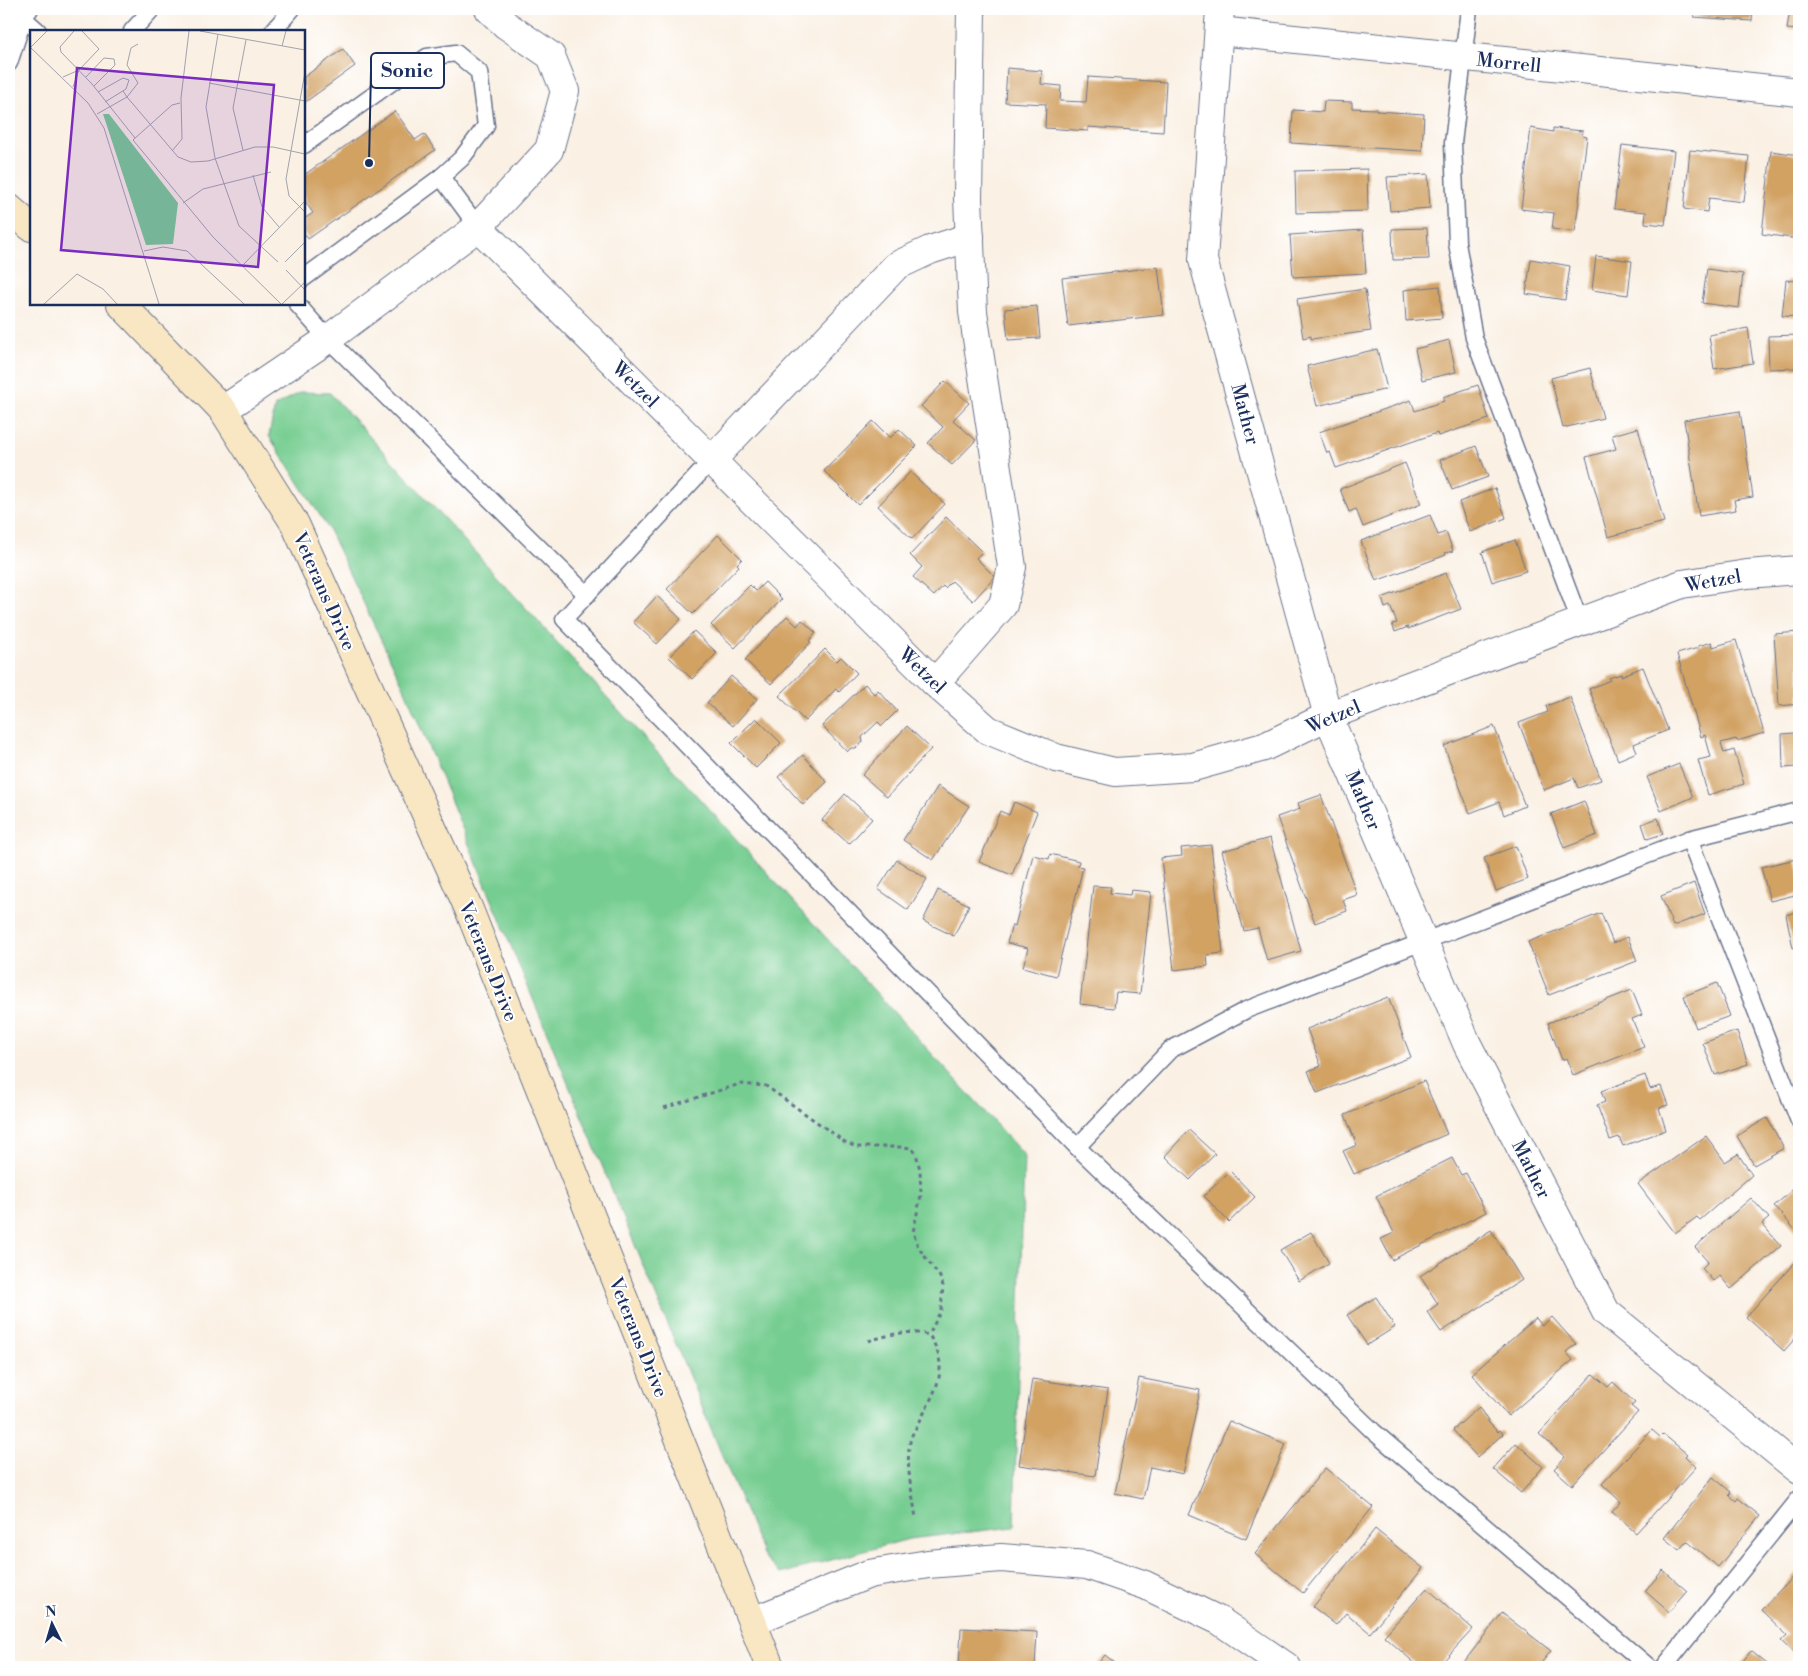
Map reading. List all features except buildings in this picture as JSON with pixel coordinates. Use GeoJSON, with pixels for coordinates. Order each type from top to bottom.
{"type":"FeatureCollection","features":[{"type":"Feature","properties":{"kind":"main road"},"geometry":{"type":"LineString","coordinates":[[9,208],[30,226]]}},
{"type":"Feature","properties":{"kind":"main road","name":"Veterans Drive"},"geometry":{"type":"LineString","coordinates":[[122,305],[223,410],[294,524],[468,907],[770,1667]]}},
{"type":"Feature","properties":{"kind":"street"},"geometry":{"type":"LineString","coordinates":[[223,410],[328,339],[478,227],[549,150],[564,91],[551,56],[506,26],[489,9]]}},
{"type":"Feature","properties":{"kind":"street"},"geometry":{"type":"LineString","coordinates":[[934,683],[1003,605],[1012,567],[973,312],[968,198],[971,9]]}},
{"type":"Feature","properties":{"kind":"street","name":"Morrell"},"geometry":{"type":"LineString","coordinates":[[1220,20],[1463,57],[1799,92]]}},
{"type":"Feature","properties":{"kind":"street","name":"Mather"},"geometry":{"type":"LineString","coordinates":[[1220,20],[1204,260],[1328,716],[1467,1044],[1606,1312],[1799,1470]]}},
{"type":"Feature","properties":{"kind":"street","name":"Wetzel"},"geometry":{"type":"LineString","coordinates":[[478,227],[934,683],[988,730],[1056,758],[1115,772],[1193,767],[1264,747],[1328,716],[1682,584],[1748,574],[1799,570]]}},
{"type":"Feature","properties":{"kind":"street"},"geometry":{"type":"LineString","coordinates":[[712,460],[896,266],[930,250],[970,238]]}},
{"type":"Feature","properties":{"kind":"street"},"geometry":{"type":"LineString","coordinates":[[752,1621],[869,1574],[928,1564],[1001,1558],[1087,1565],[1146,1585],[1220,1621],[1287,1667]]}},
{"type":"Feature","properties":{"kind":"lane"},"geometry":{"type":"LineString","coordinates":[[133,30],[152,9]]}},
{"type":"Feature","properties":{"kind":"lane"},"geometry":{"type":"LineString","coordinates":[[274,30],[292,9]]}},
{"type":"Feature","properties":{"kind":"lane"},"geometry":{"type":"LineString","coordinates":[[1469,9],[1453,153],[1457,243],[1474,338],[1580,622]]}},
{"type":"Feature","properties":{"kind":"lane"},"geometry":{"type":"LineString","coordinates":[[9,24],[22,11]]}},
{"type":"Feature","properties":{"kind":"lane"},"geometry":{"type":"LineString","coordinates":[[22,11],[37,30]]}},
{"type":"Feature","properties":{"kind":"lane"},"geometry":{"type":"LineString","coordinates":[[9,63],[22,11]]}},
{"type":"Feature","properties":{"kind":"lane"},"geometry":{"type":"LineString","coordinates":[[305,144],[427,57],[456,53],[479,72],[486,126],[462,158],[442,177],[305,277]]}},
{"type":"Feature","properties":{"kind":"lane"},"geometry":{"type":"LineString","coordinates":[[442,177],[478,227]]}},
{"type":"Feature","properties":{"kind":"lane"},"geometry":{"type":"LineString","coordinates":[[298,305],[328,339],[587,594]]}},
{"type":"Feature","properties":{"kind":"lane"},"geometry":{"type":"LineString","coordinates":[[712,460],[564,620],[1077,1147],[1374,1432],[1649,1667]]}},
{"type":"Feature","properties":{"kind":"lane"},"geometry":{"type":"LineString","coordinates":[[1077,1147],[1170,1050],[1246,1010],[1689,838],[1799,811]]}},
{"type":"Feature","properties":{"kind":"lane"},"geometry":{"type":"LineString","coordinates":[[1689,838],[1799,1121]]}},
{"type":"Feature","properties":{"kind":"lane"},"geometry":{"type":"LineString","coordinates":[[1664,1667],[1799,1499]]}},
{"type":"Feature","properties":{"kind":"path"},"geometry":{"type":"LineString","coordinates":[[664,1108],[740,1084],[766,1086],[845,1142],[856,1146],[911,1148],[916,1153],[920,1170],[921,1195],[913,1232],[918,1247],[940,1277],[943,1286],[941,1310],[929,1335]]}},
{"type":"Feature","properties":{"kind":"path"},"geometry":{"type":"LineString","coordinates":[[868,1341],[915,1331],[929,1335],[936,1346],[940,1359],[941,1373],[910,1439],[908,1457],[916,1519]]}},
{"type":"Feature","properties":{"kind":"green space"},"geometry":{"type":"Polygon","coordinates":[[[301,392],[330,393],[1024,1155],[1014,1527],[909,1539],[780,1574],[765,1559],[405,690],[328,528],[269,436],[275,406],[301,392]]]}},
{"type":"Feature","properties":{"kind":"place","name":"Sonic"},"geometry":{"type":"Point","coordinates":[369,163]}}]}
